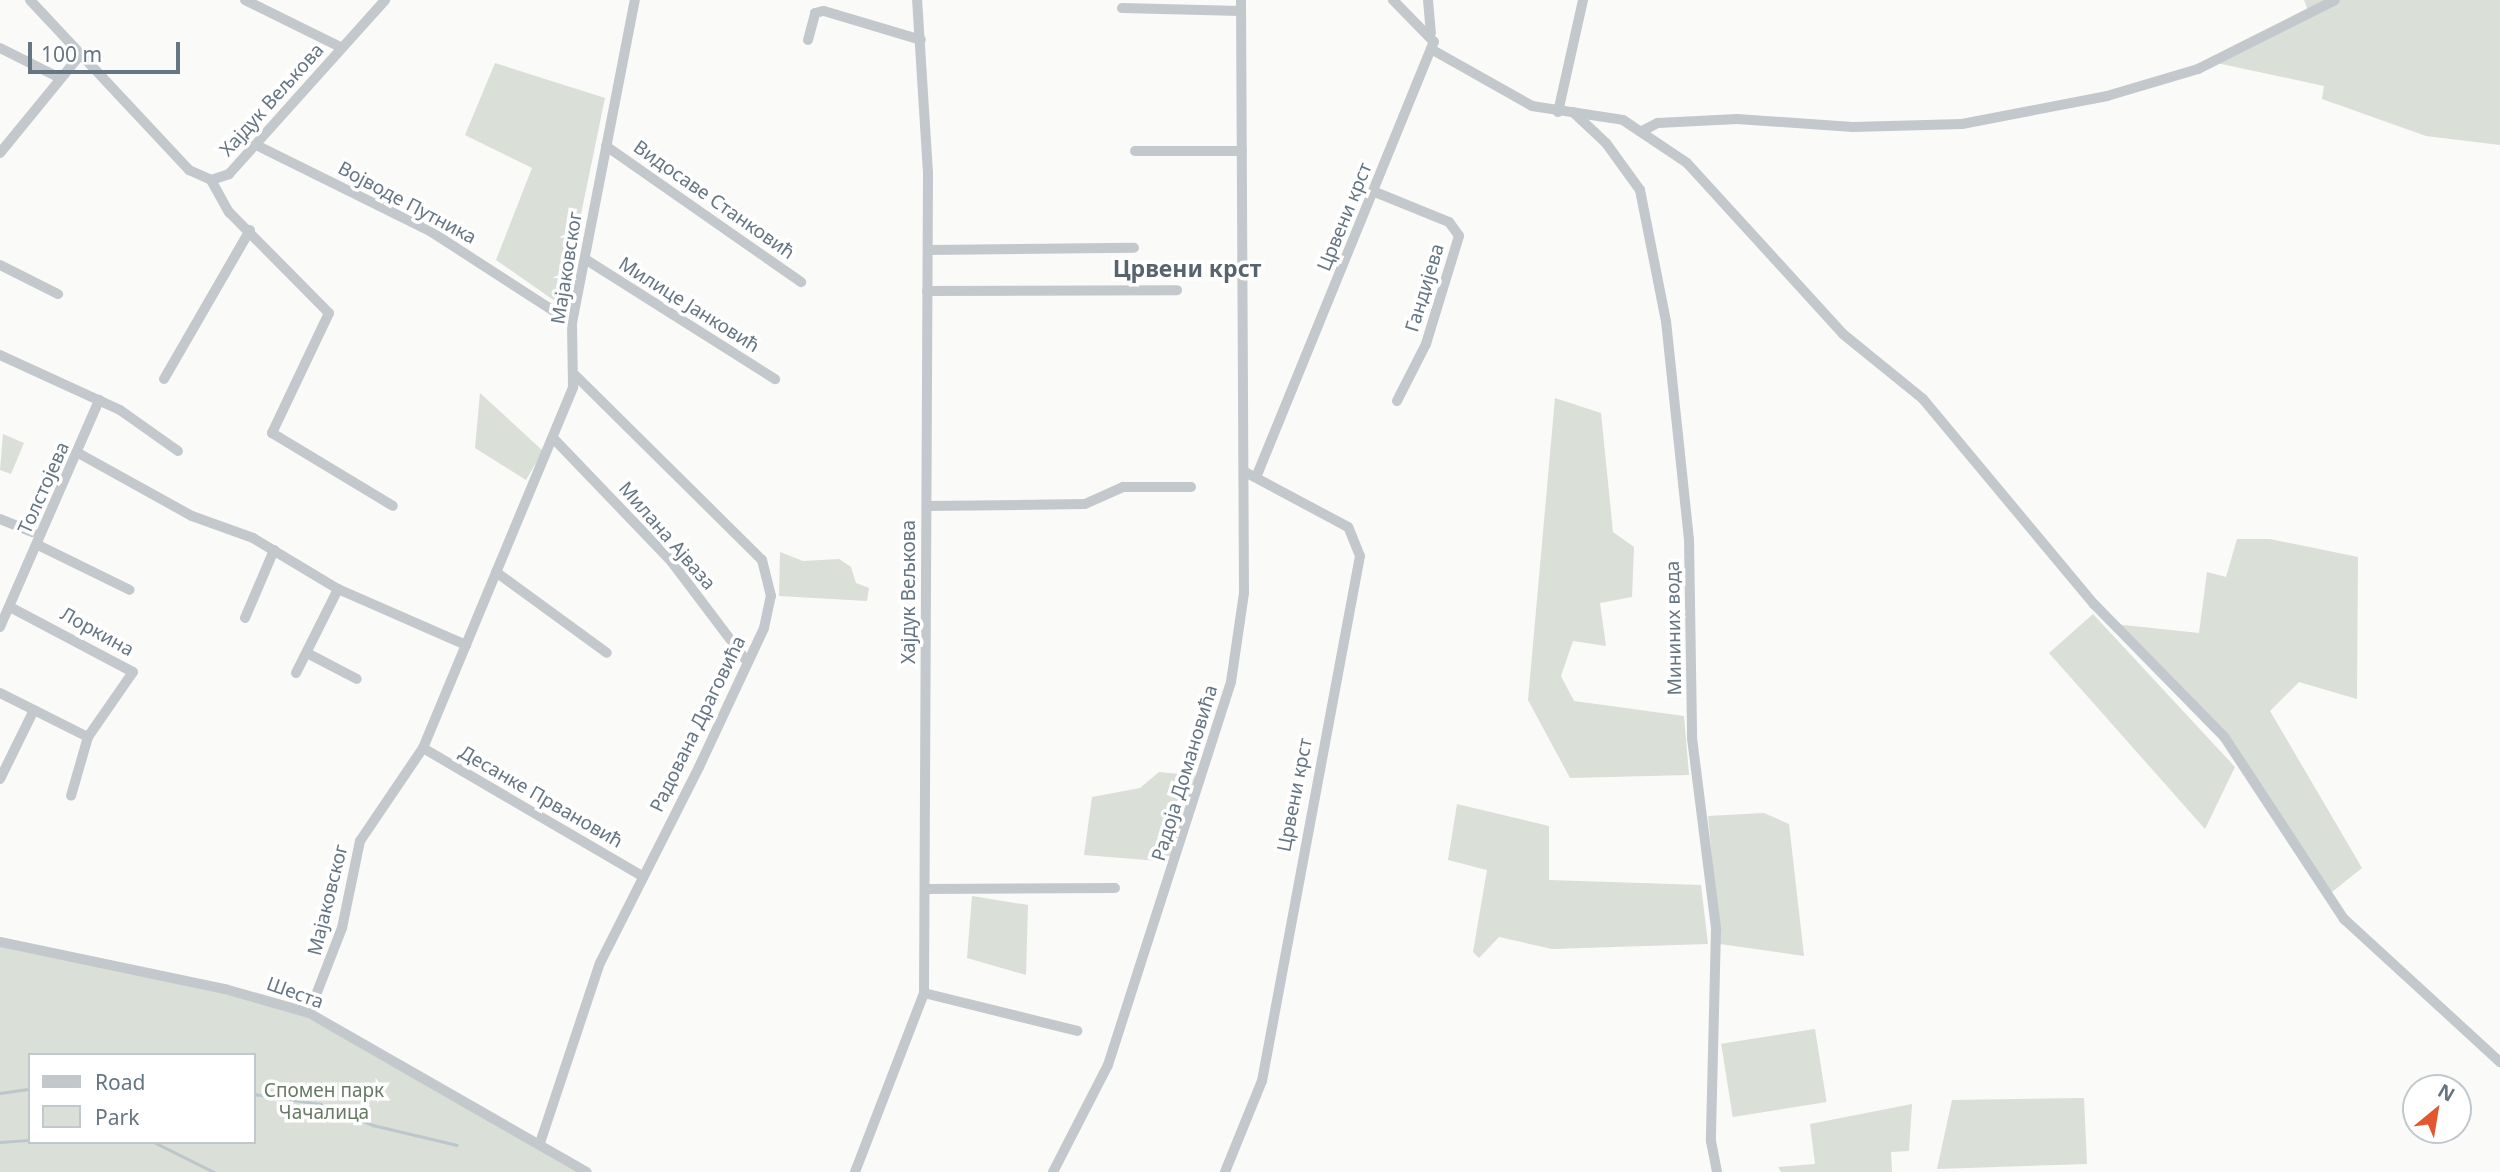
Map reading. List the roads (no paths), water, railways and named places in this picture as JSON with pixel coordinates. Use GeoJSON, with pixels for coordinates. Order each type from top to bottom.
{"type":"FeatureCollection","features":[{"type":"Feature","properties":{"kind":"street","name":"Хајдук Вељкова"},"geometry":{"type":"LineString","coordinates":[[30,0],[189,170],[211,180],[229,174],[386,0]]}},
{"type":"Feature","properties":{"kind":"street"},"geometry":{"type":"LineString","coordinates":[[245,0],[342,48]]}},
{"type":"Feature","properties":{"kind":"street","name":"Мајаковског"},"geometry":{"type":"LineString","coordinates":[[309,1013],[342,928],[360,841],[423,748],[496,572],[555,440],[576,376],[572,323],[635,0]]}},
{"type":"Feature","properties":{"kind":"street","name":"Хајдук Вељкова"},"geometry":{"type":"LineString","coordinates":[[855,1172],[924,993],[928,250],[921,40],[917,0]]}},
{"type":"Feature","properties":{"kind":"street"},"geometry":{"type":"LineString","coordinates":[[1393,0],[1431,33]]}},
{"type":"Feature","properties":{"kind":"street"},"geometry":{"type":"LineString","coordinates":[[1428,0],[1431,49],[1510,95],[1558,113],[1593,111],[1642,131],[1687,163],[1843,334],[1923,399],[2094,604],[2225,738],[2344,919],[2500,1062]]}},
{"type":"Feature","properties":{"kind":"street"},"geometry":{"type":"LineString","coordinates":[[1558,113],[1583,0]]}},
{"type":"Feature","properties":{"kind":"street"},"geometry":{"type":"LineString","coordinates":[[1642,131],[1658,123],[1737,119],[1875,128],[1962,124],[2107,96],[2198,69],[2335,0]]}},
{"type":"Feature","properties":{"kind":"street","name":"Радоја Домановића"},"geometry":{"type":"LineString","coordinates":[[1053,1172],[1108,1065],[1219,732],[1244,593],[1241,6],[1122,8]]}},
{"type":"Feature","properties":{"kind":"street"},"geometry":{"type":"LineString","coordinates":[[808,40],[815,13],[824,11],[921,40]]}},
{"type":"Feature","properties":{"kind":"street"},"geometry":{"type":"LineString","coordinates":[[0,48],[58,77]]}},
{"type":"Feature","properties":{"kind":"street","name":"Црвени крст"},"geometry":{"type":"LineString","coordinates":[[1257,475],[1375,192],[1431,49]]}},
{"type":"Feature","properties":{"kind":"street"},"geometry":{"type":"LineString","coordinates":[[0,153],[58,77],[81,54]]}},
{"type":"Feature","properties":{"kind":"street","name":"Мининих вода"},"geometry":{"type":"LineString","coordinates":[[1573,112],[1606,143],[1640,190],[1666,321],[1689,539],[1692,738],[1716,929],[1712,1141],[1717,1172]]}},
{"type":"Feature","properties":{"kind":"street","name":"Војводе Путника"},"geometry":{"type":"LineString","coordinates":[[256,145],[430,231],[572,323]]}},
{"type":"Feature","properties":{"kind":"street","name":"Видосаве Станковић"},"geometry":{"type":"LineString","coordinates":[[606,146],[801,282]]}},
{"type":"Feature","properties":{"kind":"street"},"geometry":{"type":"LineString","coordinates":[[1135,151],[1242,151]]}},
{"type":"Feature","properties":{"kind":"street"},"geometry":{"type":"LineString","coordinates":[[211,180],[216,197],[250,230],[330,318],[272,433],[393,506]]}},
{"type":"Feature","properties":{"kind":"street","name":"Гандијева"},"geometry":{"type":"LineString","coordinates":[[1375,192],[1449,222],[1459,236],[1426,344],[1397,401]]}},
{"type":"Feature","properties":{"kind":"street"},"geometry":{"type":"LineString","coordinates":[[164,379],[250,230]]}},
{"type":"Feature","properties":{"kind":"street"},"geometry":{"type":"LineString","coordinates":[[928,250],[1134,248]]}},
{"type":"Feature","properties":{"kind":"street","name":"Милице Јанковић"},"geometry":{"type":"LineString","coordinates":[[585,259],[775,379]]}},
{"type":"Feature","properties":{"kind":"street"},"geometry":{"type":"LineString","coordinates":[[0,265],[58,294]]}},
{"type":"Feature","properties":{"kind":"street"},"geometry":{"type":"LineString","coordinates":[[927,291],[1177,290]]}},
{"type":"Feature","properties":{"kind":"street"},"geometry":{"type":"LineString","coordinates":[[0,355],[99,400],[178,451]]}},
{"type":"Feature","properties":{"kind":"street","name":"Радована Драговића"},"geometry":{"type":"LineString","coordinates":[[541,1143],[575,1023],[770,608],[762,560],[576,376]]}},
{"type":"Feature","properties":{"kind":"street","name":"Толстојева"},"geometry":{"type":"LineString","coordinates":[[0,627],[80,454],[99,400]]}},
{"type":"Feature","properties":{"kind":"street","name":"Милана Ајваза"},"geometry":{"type":"LineString","coordinates":[[555,440],[671,561],[746,660]]}},
{"type":"Feature","properties":{"kind":"street"},"geometry":{"type":"LineString","coordinates":[[80,454],[192,516],[274,550],[338,589],[466,645]]}},
{"type":"Feature","properties":{"kind":"street","name":"Црвени крст"},"geometry":{"type":"LineString","coordinates":[[1226,1172],[1262,1081],[1360,556],[1348,527],[1257,475],[1245,472]]}},
{"type":"Feature","properties":{"kind":"street"},"geometry":{"type":"LineString","coordinates":[[927,506],[1085,505],[1122,488],[1191,487]]}},
{"type":"Feature","properties":{"kind":"street"},"geometry":{"type":"LineString","coordinates":[[0,519],[32,532]]}},
{"type":"Feature","properties":{"kind":"street"},"geometry":{"type":"LineString","coordinates":[[38,545],[130,590]]}},
{"type":"Feature","properties":{"kind":"street"},"geometry":{"type":"LineString","coordinates":[[245,618],[274,550]]}},
{"type":"Feature","properties":{"kind":"street"},"geometry":{"type":"LineString","coordinates":[[496,572],[607,653]]}},
{"type":"Feature","properties":{"kind":"street"},"geometry":{"type":"LineString","coordinates":[[296,673],[338,589]]}},
{"type":"Feature","properties":{"kind":"street","name":"Лоркина"},"geometry":{"type":"LineString","coordinates":[[10,607],[132,672],[88,737]]}},
{"type":"Feature","properties":{"kind":"street"},"geometry":{"type":"LineString","coordinates":[[307,653],[358,679]]}},
{"type":"Feature","properties":{"kind":"street"},"geometry":{"type":"LineString","coordinates":[[0,693],[88,737],[71,796]]}},
{"type":"Feature","properties":{"kind":"street"},"geometry":{"type":"LineString","coordinates":[[0,779],[34,710]]}},
{"type":"Feature","properties":{"kind":"street","name":"Десанке Првановић"},"geometry":{"type":"LineString","coordinates":[[423,748],[642,876]]}},
{"type":"Feature","properties":{"kind":"street"},"geometry":{"type":"LineString","coordinates":[[925,889],[1115,888]]}},
{"type":"Feature","properties":{"kind":"street","name":"Шеста"},"geometry":{"type":"LineString","coordinates":[[0,942],[225,989],[309,1013],[541,1143],[587,1172]]}},
{"type":"Feature","properties":{"kind":"street"},"geometry":{"type":"LineString","coordinates":[[924,993],[1077,1031]]}},
{"type":"Feature","properties":{"kind":"waterway"},"geometry":{"type":"LineString","coordinates":[[0,1093],[28,1089]]}},
{"type":"Feature","properties":{"kind":"waterway"},"geometry":{"type":"LineString","coordinates":[[256,1094],[320,1104],[373,1125],[457,1145]]}},
{"type":"Feature","properties":{"kind":"waterway"},"geometry":{"type":"LineString","coordinates":[[0,1142],[28,1140]]}},
{"type":"Feature","properties":{"kind":"waterway"},"geometry":{"type":"LineString","coordinates":[[158,1144],[214,1172]]}},
{"type":"Feature","properties":{"kind":"district","name":"Црвени крст"},"geometry":{"type":"Point","coordinates":[1187,268]}},
{"type":"Feature","properties":{"kind":"park label","name":"Спомен парк Чачалица"},"geometry":{"type":"Point","coordinates":[324,1102]}}]}
